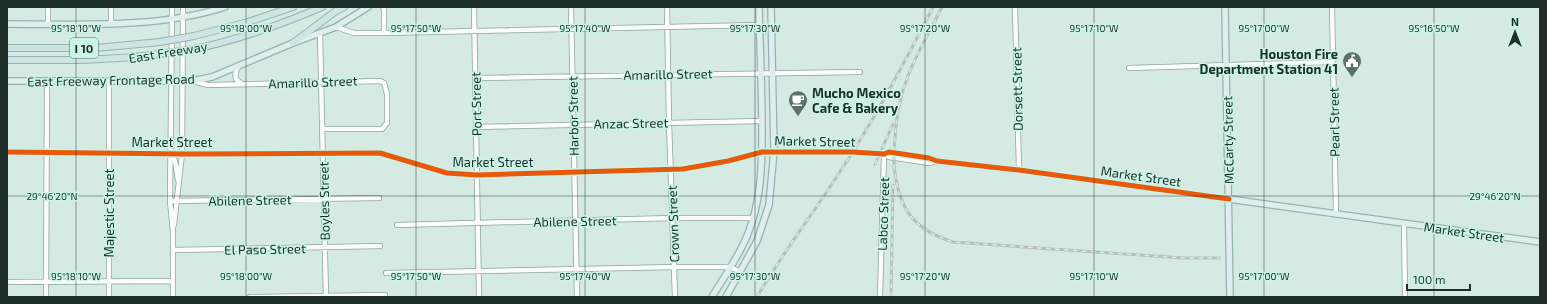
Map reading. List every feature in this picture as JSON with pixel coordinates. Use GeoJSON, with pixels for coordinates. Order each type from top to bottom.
{"type":"FeatureCollection","features":[{"type":"Feature","properties":{"kind":"highway","name":"East Freeway"},"geometry":{"type":"LineString","coordinates":[[7,48],[96,48],[160,42],[194,36],[248,22],[293,7]]}},
{"type":"Feature","properties":{"kind":"highway","name":"East Freeway"},"geometry":{"type":"LineString","coordinates":[[7,60],[126,59],[194,49],[215,45],[269,28],[322,7]]}},
{"type":"Feature","properties":{"kind":"highway"},"geometry":{"type":"LineString","coordinates":[[293,43],[344,7]]}},
{"type":"Feature","properties":{"kind":"main road"},"geometry":{"type":"LineString","coordinates":[[7,24],[111,24],[183,18],[225,7]]}},
{"type":"Feature","properties":{"kind":"main road","name":"East Freeway Frontage Road"},"geometry":{"type":"LineString","coordinates":[[7,81],[192,81],[212,77],[293,43],[336,27],[368,7]]}},
{"type":"Feature","properties":{"kind":"main road"},"geometry":{"type":"LineString","coordinates":[[712,297],[741,250],[753,218],[758,198],[762,173],[759,7]]}},
{"type":"Feature","properties":{"kind":"main road"},"geometry":{"type":"LineString","coordinates":[[726,297],[757,241],[765,221],[770,197],[774,151],[771,7]]}},
{"type":"Feature","properties":{"kind":"main road","name":"McCarty Street"},"geometry":{"type":"LineString","coordinates":[[1225,7],[1230,297]]}},
{"type":"Feature","properties":{"kind":"main road","name":"Market Street"},"geometry":{"type":"LineString","coordinates":[[1229,199],[1540,242]]}},
{"type":"Feature","properties":{"kind":"street"},"geometry":{"type":"LineString","coordinates":[[48,7],[48,24]]}},
{"type":"Feature","properties":{"kind":"street"},"geometry":{"type":"LineString","coordinates":[[111,7],[111,24]]}},
{"type":"Feature","properties":{"kind":"street"},"geometry":{"type":"LineString","coordinates":[[172,7],[170,201],[173,232],[173,297]]}},
{"type":"Feature","properties":{"kind":"street"},"geometry":{"type":"LineString","coordinates":[[173,232],[182,154],[183,7]]}},
{"type":"Feature","properties":{"kind":"street"},"geometry":{"type":"LineString","coordinates":[[383,7],[384,33]]}},
{"type":"Feature","properties":{"kind":"street","name":"Port Street"},"geometry":{"type":"LineString","coordinates":[[474,7],[479,297]]}},
{"type":"Feature","properties":{"kind":"street","name":"Harbor Street"},"geometry":{"type":"LineString","coordinates":[[572,7],[577,297]]}},
{"type":"Feature","properties":{"kind":"street","name":"Crown Street"},"geometry":{"type":"LineString","coordinates":[[667,7],[675,297]]}},
{"type":"Feature","properties":{"kind":"street","name":"Dorsett Street"},"geometry":{"type":"LineString","coordinates":[[1015,7],[1019,170]]}},
{"type":"Feature","properties":{"kind":"street","name":"Pearl Street"},"geometry":{"type":"LineString","coordinates":[[1332,7],[1336,214]]}},
{"type":"Feature","properties":{"kind":"street"},"geometry":{"type":"LineString","coordinates":[[336,27],[354,33],[384,33],[759,25]]}},
{"type":"Feature","properties":{"kind":"street","name":"Boyles Street"},"geometry":{"type":"LineString","coordinates":[[320,33],[326,296]]}},
{"type":"Feature","properties":{"kind":"street"},"geometry":{"type":"LineString","coordinates":[[1129,68],[1332,62]]}},
{"type":"Feature","properties":{"kind":"street"},"geometry":{"type":"LineString","coordinates":[[239,66],[236,68],[235,74],[236,79],[242,84]]}},
{"type":"Feature","properties":{"kind":"street","name":"Amarillo Street"},"geometry":{"type":"LineString","coordinates":[[476,78],[860,72]]}},
{"type":"Feature","properties":{"kind":"street"},"geometry":{"type":"LineString","coordinates":[[46,297],[47,81]]}},
{"type":"Feature","properties":{"kind":"street","name":"Majestic Street"},"geometry":{"type":"LineString","coordinates":[[109,81],[109,297]]}},
{"type":"Feature","properties":{"kind":"street","name":"Amarillo Street"},"geometry":{"type":"LineString","coordinates":[[192,81],[208,85],[380,81],[384,83],[387,94],[387,123],[382,129],[323,129]]}},
{"type":"Feature","properties":{"kind":"street","name":"Anzac Street"},"geometry":{"type":"LineString","coordinates":[[476,127],[762,121]]}},
{"type":"Feature","properties":{"kind":"street","name":"Market Street"},"geometry":{"type":"LineString","coordinates":[[7,152],[171,154],[323,152],[380,153],[447,173],[477,175],[671,170],[696,168],[762,152],[853,152],[884,154],[889,157],[929,163],[937,161],[1019,170],[1229,199]]}},
{"type":"Feature","properties":{"kind":"street"},"geometry":{"type":"LineString","coordinates":[[171,154],[176,161],[179,187]]}},
{"type":"Feature","properties":{"kind":"street","name":"Labco Street"},"geometry":{"type":"LineString","coordinates":[[880,297],[884,154]]}},
{"type":"Feature","properties":{"kind":"street","name":"Abilene Street"},"geometry":{"type":"LineString","coordinates":[[170,201],[324,200],[379,198]]}},
{"type":"Feature","properties":{"kind":"street","name":"Abilene Street"},"geometry":{"type":"LineString","coordinates":[[398,225],[672,218],[753,218]]}},
{"type":"Feature","properties":{"kind":"street"},"geometry":{"type":"LineString","coordinates":[[1404,223],[1405,297]]}},
{"type":"Feature","properties":{"kind":"street","name":"El Paso Street"},"geometry":{"type":"LineString","coordinates":[[173,250],[380,246]]}},
{"type":"Feature","properties":{"kind":"street"},"geometry":{"type":"LineString","coordinates":[[386,273],[675,267],[730,267],[741,272]]}},
{"type":"Feature","properties":{"kind":"street"},"geometry":{"type":"LineString","coordinates":[[7,282],[173,281]]}},
{"type":"Feature","properties":{"kind":"street"},"geometry":{"type":"LineString","coordinates":[[250,297],[385,296]]}},
{"type":"Feature","properties":{"kind":"railway"},"geometry":{"type":"LineString","coordinates":[[757,297],[768,278],[829,189],[874,117],[933,7]]}},
{"type":"Feature","properties":{"kind":"railway"},"geometry":{"type":"LineString","coordinates":[[894,169],[896,122],[904,87],[916,58],[942,7]]}},
{"type":"Feature","properties":{"kind":"railway"},"geometry":{"type":"LineString","coordinates":[[875,164],[893,124]]}},
{"type":"Feature","properties":{"kind":"railway"},"geometry":{"type":"LineString","coordinates":[[894,165],[899,192],[903,204],[909,214],[917,223],[927,230],[939,237],[953,242],[1183,258],[1219,258]]}},
{"type":"Feature","properties":{"kind":"railway"},"geometry":{"type":"LineString","coordinates":[[891,297],[893,185]]}},
{"type":"Feature","properties":{"kind":"cycle path"},"geometry":{"type":"LineString","coordinates":[[7,152],[186,154],[380,153],[447,173],[477,175],[683,169],[728,161],[762,152],[853,152],[884,154],[889,152],[929,158],[937,161],[1019,170],[1229,199]]}},
{"type":"Feature","properties":{"kind":"place","name":"Houston Fire Department Station 41"},"geometry":{"type":"Point","coordinates":[1352,78]}},
{"type":"Feature","properties":{"kind":"place","name":"Mucho Mexico Cafe & Bakery"},"geometry":{"type":"Point","coordinates":[798,117]}}]}
